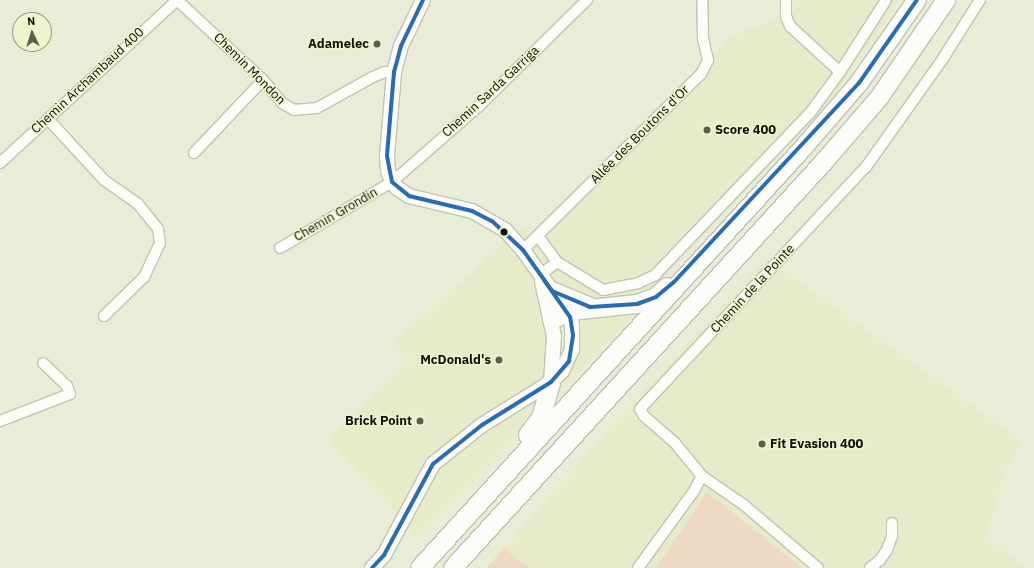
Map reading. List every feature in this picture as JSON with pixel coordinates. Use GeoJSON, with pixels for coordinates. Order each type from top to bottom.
{"type":"FeatureCollection","features":[{"type":"Feature","properties":{"kind":"highway"},"geometry":{"type":"LineString","coordinates":[[419,568],[836,110],[859,83],[917,0]]}},
{"type":"Feature","properties":{"kind":"highway"},"geometry":{"type":"LineString","coordinates":[[453,568],[822,164],[879,98],[946,0]]}},
{"type":"Feature","properties":{"kind":"highway"},"geometry":{"type":"LineString","coordinates":[[560,316],[590,307],[637,304],[656,296],[674,282],[809,134],[836,110]]}},
{"type":"Feature","properties":{"kind":"highway"},"geometry":{"type":"LineString","coordinates":[[552,291],[590,307]]}},
{"type":"Feature","properties":{"kind":"highway"},"geometry":{"type":"LineString","coordinates":[[419,568],[442,536],[504,468],[541,418],[551,382]]}},
{"type":"Feature","properties":{"kind":"main road"},"geometry":{"type":"LineString","coordinates":[[423,0],[400,46],[394,72],[388,171],[392,182],[397,188],[409,196],[472,211],[505,230],[523,250],[552,291],[560,316],[554,343],[551,382]]}},
{"type":"Feature","properties":{"kind":"main road"},"geometry":{"type":"LineString","coordinates":[[372,568],[384,555],[433,464],[482,425],[551,382],[562,372],[572,350],[573,330],[560,316],[540,275]]}},
{"type":"Feature","properties":{"kind":"street","name":"Chemin Mondon"},"geometry":{"type":"LineString","coordinates":[[177,0],[263,80],[282,103],[294,110],[301,111],[324,105],[385,72],[394,72]]}},
{"type":"Feature","properties":{"kind":"street","name":"Chemin Archambaud 400"},"geometry":{"type":"LineString","coordinates":[[0,163],[177,0]]}},
{"type":"Feature","properties":{"kind":"street","name":"Chemin Sarda Garriga"},"geometry":{"type":"LineString","coordinates":[[392,182],[478,107],[587,0]]}},
{"type":"Feature","properties":{"kind":"street","name":"Allée des Boutons d'Or"},"geometry":{"type":"LineString","coordinates":[[523,250],[701,74],[708,60],[703,39],[702,0]]}},
{"type":"Feature","properties":{"kind":"street"},"geometry":{"type":"LineString","coordinates":[[786,0],[786,16],[790,26],[840,72]]}},
{"type":"Feature","properties":{"kind":"street"},"geometry":{"type":"LineString","coordinates":[[538,236],[557,262],[603,290],[638,283],[655,275],[810,113],[840,72],[886,0]]}},
{"type":"Feature","properties":{"kind":"street","name":"Chemin de la Pointe"},"geometry":{"type":"LineString","coordinates":[[702,476],[675,443],[644,416],[640,409],[866,167],[942,60],[980,0]]}},
{"type":"Feature","properties":{"kind":"street"},"geometry":{"type":"LineString","coordinates":[[194,153],[263,80]]}},
{"type":"Feature","properties":{"kind":"street"},"geometry":{"type":"LineString","coordinates":[[48,119],[104,180],[138,204],[158,229],[157,251],[144,278],[104,316]]}},
{"type":"Feature","properties":{"kind":"street","name":"Chemin Grondin"},"geometry":{"type":"LineString","coordinates":[[280,248],[392,182]]}},
{"type":"Feature","properties":{"kind":"street"},"geometry":{"type":"LineString","coordinates":[[540,275],[557,262]]}},
{"type":"Feature","properties":{"kind":"street"},"geometry":{"type":"LineString","coordinates":[[0,421],[70,394],[67,386],[43,362]]}},
{"type":"Feature","properties":{"kind":"street"},"geometry":{"type":"LineString","coordinates":[[638,568],[694,491],[702,476],[744,505],[818,568]]}},
{"type":"Feature","properties":{"kind":"street"},"geometry":{"type":"LineString","coordinates":[[870,568],[880,560],[887,550],[892,536],[892,523]]}},
{"type":"Feature","properties":{"kind":"shaded area"},"geometry":{"type":"Polygon","coordinates":[[[794,0],[899,0],[836,94],[665,277],[633,316],[419,538],[328,440],[411,360],[393,343],[522,227],[531,237],[731,37],[792,12],[794,0]]]}},
{"type":"Feature","properties":{"kind":"shaded area"},"geometry":{"type":"Polygon","coordinates":[[[766,258],[1022,441],[1003,477],[986,536],[1026,568],[802,568],[707,492],[656,568],[529,568],[504,548],[609,429],[766,258]]]}},
{"type":"Feature","properties":{"kind":"shaded area"},"geometry":{"type":"Polygon","coordinates":[[[707,492],[802,568],[656,568],[707,492]]]}},
{"type":"Feature","properties":{"kind":"shaded area"},"geometry":{"type":"Polygon","coordinates":[[[504,548],[529,568],[487,568],[504,548]]]}},
{"type":"Feature","properties":{"kind":"transit line"},"geometry":{"type":"LineString","coordinates":[[423,0],[401,46],[394,72],[387,156],[392,182],[409,196],[472,211],[492,221],[523,250],[552,291],[590,307],[637,304],[656,297],[674,282],[859,83],[917,0]]}},
{"type":"Feature","properties":{"kind":"transit line"},"geometry":{"type":"LineString","coordinates":[[372,568],[384,555],[433,464],[482,425],[551,382],[569,361],[573,335],[570,317],[544,280]]}},
{"type":"Feature","properties":{"kind":"place","name":"Adamelec"},"geometry":{"type":"Point","coordinates":[377,44]}},
{"type":"Feature","properties":{"kind":"place","name":"Score 400"},"geometry":{"type":"Point","coordinates":[707,130]}},
{"type":"Feature","properties":{"kind":"place","name":"McDonald's"},"geometry":{"type":"Point","coordinates":[499,360]}},
{"type":"Feature","properties":{"kind":"place","name":"Brick Point"},"geometry":{"type":"Point","coordinates":[420,421]}},
{"type":"Feature","properties":{"kind":"place","name":"Fit Evasion 400"},"geometry":{"type":"Point","coordinates":[762,444]}}]}
